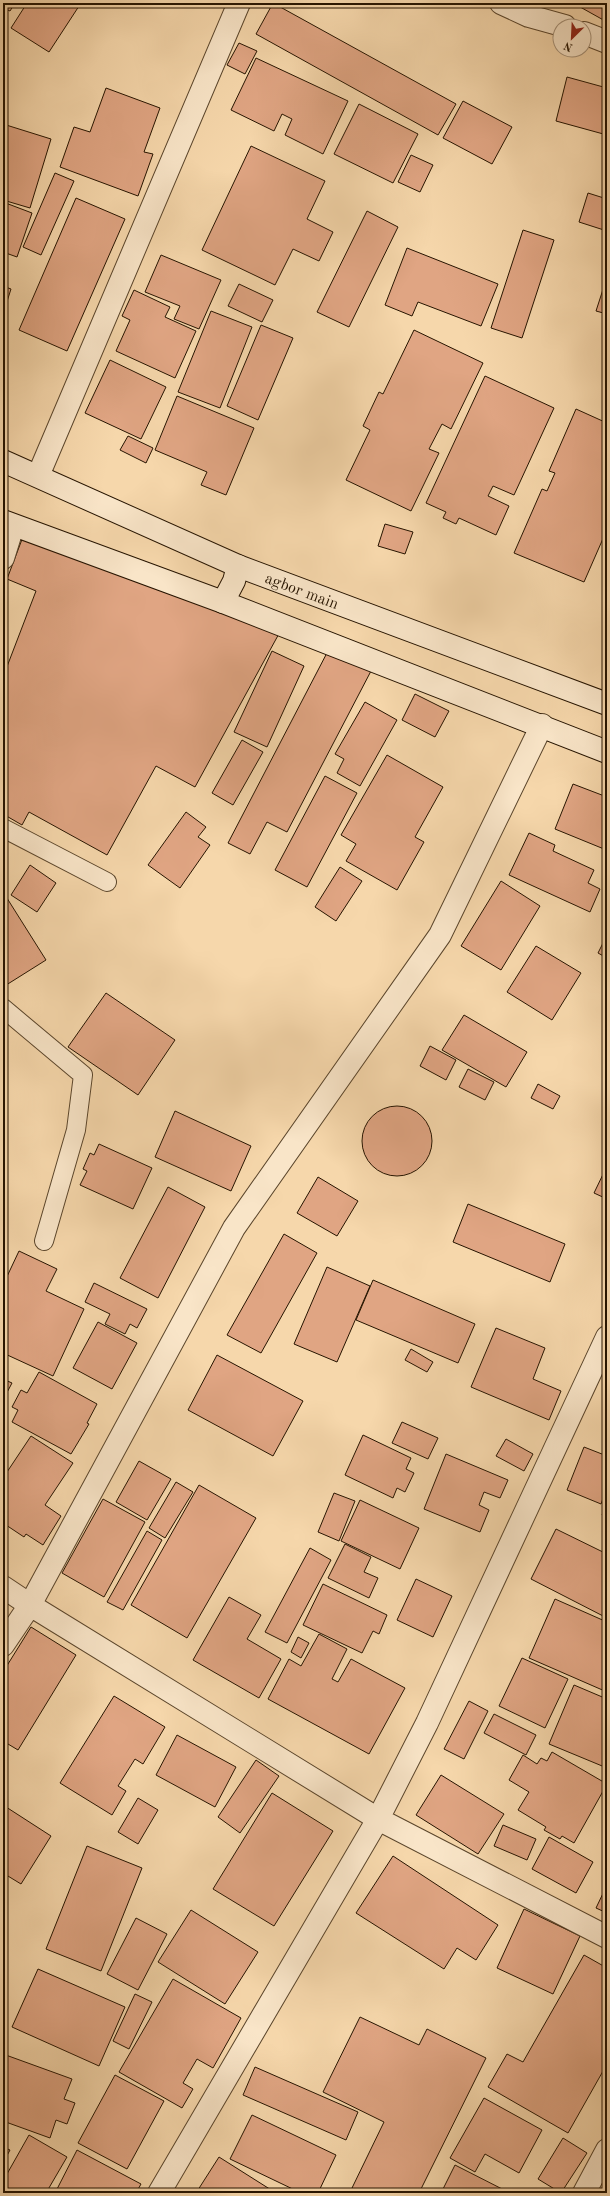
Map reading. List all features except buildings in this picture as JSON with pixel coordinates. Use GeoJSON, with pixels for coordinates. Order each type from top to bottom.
{"type":"FeatureCollection","features":[{"type":"Feature","properties":{"kind":"street"},"geometry":{"type":"LineString","coordinates":[[38,476],[239,3]]}},
{"type":"Feature","properties":{"kind":"street"},"geometry":{"type":"LineString","coordinates":[[501,3],[529,16],[552,23]]}},
{"type":"Feature","properties":{"kind":"street"},"geometry":{"type":"LineString","coordinates":[[592,36],[607,42]]}},
{"type":"Feature","properties":{"kind":"street","name":"agbor main"},"geometry":{"type":"LineString","coordinates":[[3,461],[238,566],[607,704]]}},
{"type":"Feature","properties":{"kind":"street"},"geometry":{"type":"LineString","coordinates":[[3,558],[8,524],[223,602],[542,725],[607,752]]}},
{"type":"Feature","properties":{"kind":"street"},"geometry":{"type":"LineString","coordinates":[[223,602],[234,581],[238,566]]}},
{"type":"Feature","properties":{"kind":"street"},"geometry":{"type":"LineString","coordinates":[[3,1645],[30,1605],[234,1228],[440,935],[542,725]]}},
{"type":"Feature","properties":{"kind":"street"},"geometry":{"type":"LineString","coordinates":[[159,2193],[378,1819],[427,1723],[607,1337]]}},
{"type":"Feature","properties":{"kind":"street"},"geometry":{"type":"LineString","coordinates":[[3,1587],[378,1819],[607,1937]]}},
{"type":"Feature","properties":{"kind":"street"},"geometry":{"type":"LineString","coordinates":[[584,2193],[607,2150]]}},
{"type":"Feature","properties":{"kind":"lane"},"geometry":{"type":"LineString","coordinates":[[3,828],[107,882]]}},
{"type":"Feature","properties":{"kind":"lane"},"geometry":{"type":"LineString","coordinates":[[3,1008],[83,1075],[76,1130],[44,1241]]}}]}
